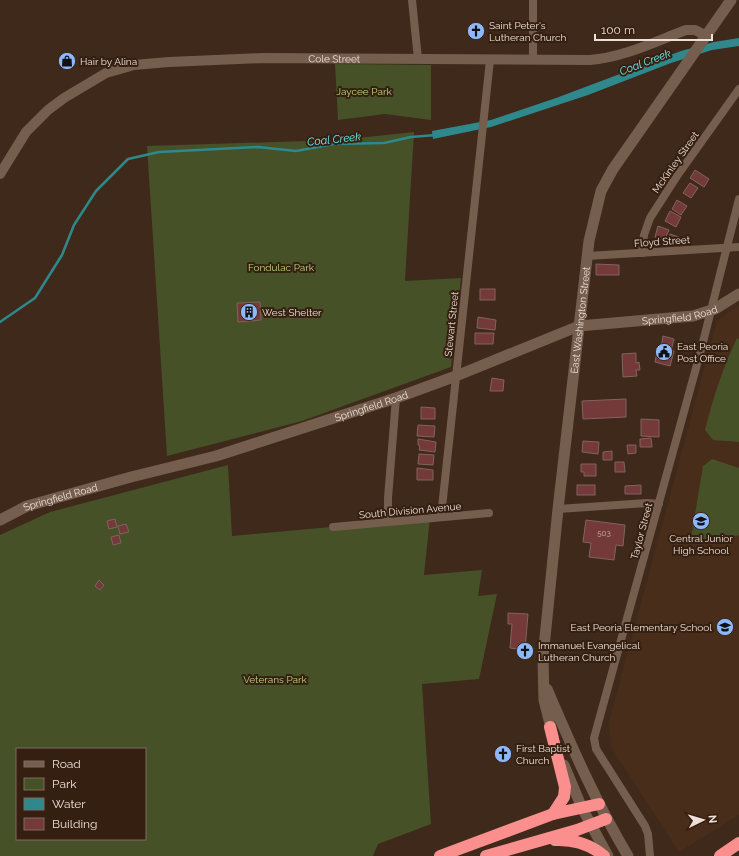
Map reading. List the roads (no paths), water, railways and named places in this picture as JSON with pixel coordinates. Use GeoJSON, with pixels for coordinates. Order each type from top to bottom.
{"type":"FeatureCollection","features":[{"type":"Feature","properties":{"kind":"highway"},"geometry":{"type":"LineString","coordinates":[[550,727],[565,787],[564,797],[553,814]]}},
{"type":"Feature","properties":{"kind":"highway"},"geometry":{"type":"LineString","coordinates":[[440,856],[553,814],[599,804]]}},
{"type":"Feature","properties":{"kind":"highway"},"geometry":{"type":"LineString","coordinates":[[486,856],[523,846],[606,819]]}},
{"type":"Feature","properties":{"kind":"highway"},"geometry":{"type":"LineString","coordinates":[[523,846],[548,841],[570,840],[585,844],[604,856]]}},
{"type":"Feature","properties":{"kind":"highway"},"geometry":{"type":"LineString","coordinates":[[720,856],[739,843]]}},
{"type":"Feature","properties":{"kind":"main road","name":"East Washington Street"},"geometry":{"type":"LineString","coordinates":[[608,856],[582,808],[566,772],[550,727],[544,700],[543,657],[558,509],[587,256],[598,201],[604,184],[731,0]]}},
{"type":"Feature","properties":{"kind":"main road","name":"Springfield Road"},"geometry":{"type":"LineString","coordinates":[[0,520],[27,506],[131,477],[216,456],[396,398],[456,376],[579,326],[688,317],[712,310],[739,294]]}},
{"type":"Feature","properties":{"kind":"main road","name":"East Washington Street"},"geometry":{"type":"LineString","coordinates":[[544,681],[577,761],[606,819],[628,856]]}},
{"type":"Feature","properties":{"kind":"street"},"geometry":{"type":"LineString","coordinates":[[412,0],[418,59]]}},
{"type":"Feature","properties":{"kind":"street"},"geometry":{"type":"LineString","coordinates":[[533,0],[533,59]]}},
{"type":"Feature","properties":{"kind":"street","name":"Cole Street"},"geometry":{"type":"LineString","coordinates":[[0,174],[26,132],[43,114],[64,98],[94,80],[106,73],[123,67],[169,62],[262,58],[490,60],[601,59],[686,30],[695,30],[707,36]]}},
{"type":"Feature","properties":{"kind":"street","name":"Stewart Street"},"geometry":{"type":"LineString","coordinates":[[441,517],[490,60]]}},
{"type":"Feature","properties":{"kind":"street","name":"McKinley Street"},"geometry":{"type":"LineString","coordinates":[[642,253],[644,235],[650,218],[677,176],[739,88]]}},
{"type":"Feature","properties":{"kind":"street","name":"Taylor Street"},"geometry":{"type":"LineString","coordinates":[[650,856],[648,834],[645,826],[596,749],[594,738],[712,310],[739,199]]}},
{"type":"Feature","properties":{"kind":"street","name":"Floyd Street"},"geometry":{"type":"LineString","coordinates":[[587,256],[739,247]]}},
{"type":"Feature","properties":{"kind":"street"},"geometry":{"type":"LineString","coordinates":[[388,521],[388,498],[396,398]]}},
{"type":"Feature","properties":{"kind":"street"},"geometry":{"type":"LineString","coordinates":[[558,509],[647,503],[659,504]]}},
{"type":"Feature","properties":{"kind":"street","name":"South Division Avenue"},"geometry":{"type":"LineString","coordinates":[[333,527],[388,521],[489,514]]}},
{"type":"Feature","properties":{"kind":"water"},"geometry":{"type":"Polygon","coordinates":[[[739,38],[739,46],[712,50],[671,63],[588,95],[491,127],[433,139],[432,131],[491,120],[556,98],[681,51],[714,42],[739,38]]]}},
{"type":"Feature","properties":{"kind":"waterway","name":"Coal Creek"},"geometry":{"type":"LineString","coordinates":[[0,322],[35,298],[62,255],[74,225],[96,191],[128,159],[159,152],[258,147],[296,151],[334,144],[384,143],[411,137],[436,135]]}},
{"type":"Feature","properties":{"kind":"place","name":"Saint Peter's Lutheran Church"},"geometry":{"type":"Point","coordinates":[476,31]}},
{"type":"Feature","properties":{"kind":"place","name":"Hair by Alina"},"geometry":{"type":"Point","coordinates":[67,61]}},
{"type":"Feature","properties":{"kind":"place","name":"West Shelter"},"geometry":{"type":"Point","coordinates":[249,312]}},
{"type":"Feature","properties":{"kind":"place","name":"East Peoria Post Office"},"geometry":{"type":"Point","coordinates":[664,352]}},
{"type":"Feature","properties":{"kind":"place","name":"Central Junior High School"},"geometry":{"type":"Point","coordinates":[701,521]}},
{"type":"Feature","properties":{"kind":"place","name":"East Peoria Elementary School"},"geometry":{"type":"Point","coordinates":[725,627]}},
{"type":"Feature","properties":{"kind":"place","name":"Immanuel Evangelical Lutheran Church"},"geometry":{"type":"Point","coordinates":[525,651]}},
{"type":"Feature","properties":{"kind":"place","name":"First Baptist Church"},"geometry":{"type":"Point","coordinates":[503,754]}},
{"type":"Feature","properties":{"kind":"park label","name":"Jaycee Park"},"geometry":{"type":"Point","coordinates":[364,91]}},
{"type":"Feature","properties":{"kind":"park label","name":"Fondulac Park"},"geometry":{"type":"Point","coordinates":[281,267]}},
{"type":"Feature","properties":{"kind":"park label","name":"Veterans Park"},"geometry":{"type":"Point","coordinates":[275,679]}}]}
